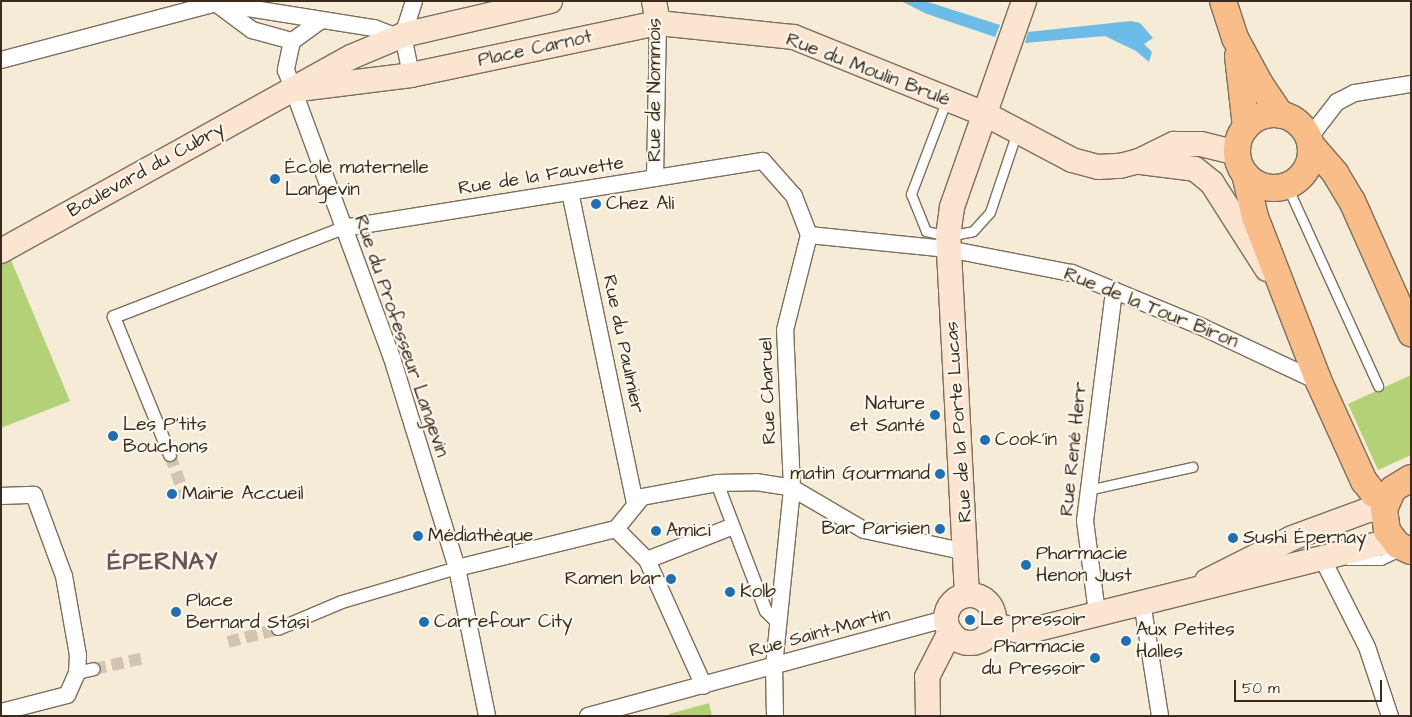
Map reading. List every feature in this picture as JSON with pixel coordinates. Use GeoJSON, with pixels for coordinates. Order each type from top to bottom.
{"type":"FeatureCollection","features":[{"type":"Feature","properties":{"kind":"main road"},"geometry":{"type":"LineString","coordinates":[[291,90],[400,36],[550,1]]}},
{"type":"Feature","properties":{"kind":"main road","name":"Rue de la Porte Lucas"},"geometry":{"type":"LineString","coordinates":[[967,595],[967,552],[948,243],[952,208],[987,115],[1024,1]]}},
{"type":"Feature","properties":{"kind":"main road"},"geometry":{"type":"LineString","coordinates":[[1223,1],[1235,38],[1260,84],[1281,115],[1302,127],[1310,141],[1335,172],[1352,201],[1411,333]]}},
{"type":"Feature","properties":{"kind":"main road","name":"Rue du Moulin Brulé"},"geometry":{"type":"LineString","coordinates":[[656,12],[794,37],[987,115],[1072,160],[1098,167],[1120,166],[1139,161]]}},
{"type":"Feature","properties":{"kind":"main road","name":"Place Carnot"},"geometry":{"type":"LineString","coordinates":[[291,90],[411,74],[656,12]]}},
{"type":"Feature","properties":{"kind":"main road"},"geometry":{"type":"LineString","coordinates":[[1235,38],[1246,127],[1241,164],[1255,216],[1319,382],[1364,481],[1385,504]]}},
{"type":"Feature","properties":{"kind":"main road","name":"Boulevard du Cubry"},"geometry":{"type":"LineString","coordinates":[[1,252],[291,90]]}},
{"type":"Feature","properties":{"kind":"main road"},"geometry":{"type":"LineString","coordinates":[[1246,127],[1258,118],[1281,115]]}},
{"type":"Feature","properties":{"kind":"main road"},"geometry":{"type":"LineString","coordinates":[[1139,161],[1174,144],[1201,144],[1241,164],[1264,187],[1287,186],[1304,174],[1311,156],[1310,141]]}},
{"type":"Feature","properties":{"kind":"main road"},"geometry":{"type":"LineString","coordinates":[[1139,161],[1194,169],[1212,183],[1290,304]]}},
{"type":"Feature","properties":{"kind":"main road"},"geometry":{"type":"LineString","coordinates":[[1405,551],[1387,531],[1385,504],[1394,489],[1411,478]]}},
{"type":"Feature","properties":{"kind":"main road"},"geometry":{"type":"LineString","coordinates":[[1193,590],[1237,564],[1292,538],[1385,504]]}},
{"type":"Feature","properties":{"kind":"main road"},"geometry":{"type":"LineString","coordinates":[[994,625],[1025,632],[1322,558],[1405,551]]}},
{"type":"Feature","properties":{"kind":"main road"},"geometry":{"type":"LineString","coordinates":[[928,716],[927,677],[948,626],[954,600],[967,595],[982,598],[992,610],[994,625],[987,637],[974,643],[960,641],[948,626]]}},
{"type":"Feature","properties":{"kind":"street"},"geometry":{"type":"LineString","coordinates":[[411,74],[400,36],[414,1]]}},
{"type":"Feature","properties":{"kind":"street"},"geometry":{"type":"LineString","coordinates":[[1,60],[216,3],[320,21],[374,28],[400,36]]}},
{"type":"Feature","properties":{"kind":"street"},"geometry":{"type":"LineString","coordinates":[[216,3],[252,30],[292,41]]}},
{"type":"Feature","properties":{"kind":"street","name":"Rue de Nommois"},"geometry":{"type":"LineString","coordinates":[[655,178],[656,12]]}},
{"type":"Feature","properties":{"kind":"street"},"geometry":{"type":"LineString","coordinates":[[291,90],[286,70],[292,41],[320,21]]}},
{"type":"Feature","properties":{"kind":"street"},"geometry":{"type":"LineString","coordinates":[[1310,141],[1337,102],[1355,93],[1411,84]]}},
{"type":"Feature","properties":{"kind":"street","name":"Rue du Professeur Langevin"},"geometry":{"type":"LineString","coordinates":[[291,90],[392,358],[457,568],[484,714]]}},
{"type":"Feature","properties":{"kind":"street","name":"Rue de la Fauvette"},"geometry":{"type":"LineString","coordinates":[[170,455],[114,317],[343,228],[762,161],[794,196],[810,235]]}},
{"type":"Feature","properties":{"kind":"street","name":"Rue du Paulmier"},"geometry":{"type":"LineString","coordinates":[[570,192],[635,504]]}},
{"type":"Feature","properties":{"kind":"street"},"geometry":{"type":"LineString","coordinates":[[810,235],[948,243]]}},
{"type":"Feature","properties":{"kind":"street","name":"Rue Charuel"},"geometry":{"type":"LineString","coordinates":[[775,716],[774,666],[792,488],[785,330],[810,235]]}},
{"type":"Feature","properties":{"kind":"street","name":"Rue de la Tour Biron"},"geometry":{"type":"LineString","coordinates":[[948,243],[1072,272],[1319,382]]}},
{"type":"Feature","properties":{"kind":"street","name":"Rue René Herr"},"geometry":{"type":"LineString","coordinates":[[1097,613],[1085,521],[1114,290]]}},
{"type":"Feature","properties":{"kind":"street"},"geometry":{"type":"LineString","coordinates":[[278,629],[342,602],[457,568],[616,529],[642,497],[717,483],[756,482],[792,488],[864,530],[967,552]]}},
{"type":"Feature","properties":{"kind":"street"},"geometry":{"type":"LineString","coordinates":[[717,483],[731,527],[766,611],[779,624]]}},
{"type":"Feature","properties":{"kind":"street"},"geometry":{"type":"LineString","coordinates":[[1,496],[34,495],[64,576],[78,655],[77,673],[67,695],[4,713]]}},
{"type":"Feature","properties":{"kind":"street"},"geometry":{"type":"LineString","coordinates":[[647,560],[731,527]]}},
{"type":"Feature","properties":{"kind":"street"},"geometry":{"type":"LineString","coordinates":[[616,529],[647,560],[704,686]]}},
{"type":"Feature","properties":{"kind":"street"},"geometry":{"type":"LineString","coordinates":[[1322,558],[1366,647],[1390,716]]}},
{"type":"Feature","properties":{"kind":"street"},"geometry":{"type":"LineString","coordinates":[[1142,602],[1160,716]]}},
{"type":"Feature","properties":{"kind":"street","name":"Rue Saint-Martin"},"geometry":{"type":"LineString","coordinates":[[588,716],[774,666],[948,626]]}},
{"type":"Feature","properties":{"kind":"street"},"geometry":{"type":"LineString","coordinates":[[77,673],[94,670]]}},
{"type":"Feature","properties":{"kind":"lane"},"geometry":{"type":"LineString","coordinates":[[947,99],[910,194],[926,232],[948,243],[973,231],[990,212],[1017,130]]}},
{"type":"Feature","properties":{"kind":"lane"},"geometry":{"type":"LineString","coordinates":[[1287,186],[1378,386]]}},
{"type":"Feature","properties":{"kind":"lane"},"geometry":{"type":"LineString","coordinates":[[1088,490],[1192,467]]}},
{"type":"Feature","properties":{"kind":"green space"},"geometry":{"type":"Polygon","coordinates":[[[11,260],[70,401],[1,428],[1,266],[11,260]]]}},
{"type":"Feature","properties":{"kind":"green space"},"geometry":{"type":"Polygon","coordinates":[[[1411,375],[1411,455],[1378,470],[1348,404],[1411,375]]]}},
{"type":"Feature","properties":{"kind":"green space"},"geometry":{"type":"Polygon","coordinates":[[[709,703],[712,716],[668,716],[669,714],[709,703]]]}},
{"type":"Feature","properties":{"kind":"water"},"geometry":{"type":"Polygon","coordinates":[[[901,1],[925,1],[1000,25],[995,37],[927,14],[901,1]]]}},
{"type":"Feature","properties":{"kind":"water"},"geometry":{"type":"Polygon","coordinates":[[[1131,21],[1140,23],[1153,38],[1144,44],[1152,52],[1149,62],[1136,51],[1105,36],[1025,43],[1028,32],[1131,21]]]}},
{"type":"Feature","properties":{"kind":"tunnel"},"geometry":{"type":"LineString","coordinates":[[170,455],[185,497]]}},
{"type":"Feature","properties":{"kind":"tunnel"},"geometry":{"type":"LineString","coordinates":[[228,642],[278,629]]}},
{"type":"Feature","properties":{"kind":"tunnel"},"geometry":{"type":"LineString","coordinates":[[94,669],[144,658]]}},
{"type":"Feature","properties":{"kind":"place","name":"École maternelle Langevin"},"geometry":{"type":"Point","coordinates":[275,179]}},
{"type":"Feature","properties":{"kind":"place","name":"Chez Ali"},"geometry":{"type":"Point","coordinates":[596,204]}},
{"type":"Feature","properties":{"kind":"place","name":"Nature et Santé"},"geometry":{"type":"Point","coordinates":[935,415]}},
{"type":"Feature","properties":{"kind":"place","name":"Les P'tits Bouchons"},"geometry":{"type":"Point","coordinates":[113,436]}},
{"type":"Feature","properties":{"kind":"place","name":"Cook'in"},"geometry":{"type":"Point","coordinates":[985,440]}},
{"type":"Feature","properties":{"kind":"place","name":"matin Gourmand"},"geometry":{"type":"Point","coordinates":[940,474]}},
{"type":"Feature","properties":{"kind":"place","name":"Mairie Accueil"},"geometry":{"type":"Point","coordinates":[172,494]}},
{"type":"Feature","properties":{"kind":"place","name":"Bar Parisien"},"geometry":{"type":"Point","coordinates":[940,529]}},
{"type":"Feature","properties":{"kind":"place","name":"Amici"},"geometry":{"type":"Point","coordinates":[656,531]}},
{"type":"Feature","properties":{"kind":"place","name":"Médiathèque"},"geometry":{"type":"Point","coordinates":[418,536]}},
{"type":"Feature","properties":{"kind":"place","name":"Sushi Épernay"},"geometry":{"type":"Point","coordinates":[1233,538]}},
{"type":"Feature","properties":{"kind":"place","name":"Pharmacie Henon Just"},"geometry":{"type":"Point","coordinates":[1026,565]}},
{"type":"Feature","properties":{"kind":"place","name":"Ramen bar"},"geometry":{"type":"Point","coordinates":[671,579]}},
{"type":"Feature","properties":{"kind":"place","name":"Kolb"},"geometry":{"type":"Point","coordinates":[730,592]}},
{"type":"Feature","properties":{"kind":"place","name":"Place Bernard Stasi"},"geometry":{"type":"Point","coordinates":[176,612]}},
{"type":"Feature","properties":{"kind":"place","name":"Le pressoir"},"geometry":{"type":"Point","coordinates":[970,620]}},
{"type":"Feature","properties":{"kind":"place","name":"Carrefour City"},"geometry":{"type":"Point","coordinates":[424,622]}},
{"type":"Feature","properties":{"kind":"place","name":"Aux Petites Halles"},"geometry":{"type":"Point","coordinates":[1126,641]}},
{"type":"Feature","properties":{"kind":"place","name":"Pharmacie du Pressoir"},"geometry":{"type":"Point","coordinates":[1095,658]}},
{"type":"Feature","properties":{"kind":"district","name":"ÉPERNAY"},"geometry":{"type":"Point","coordinates":[163,563]}}]}
